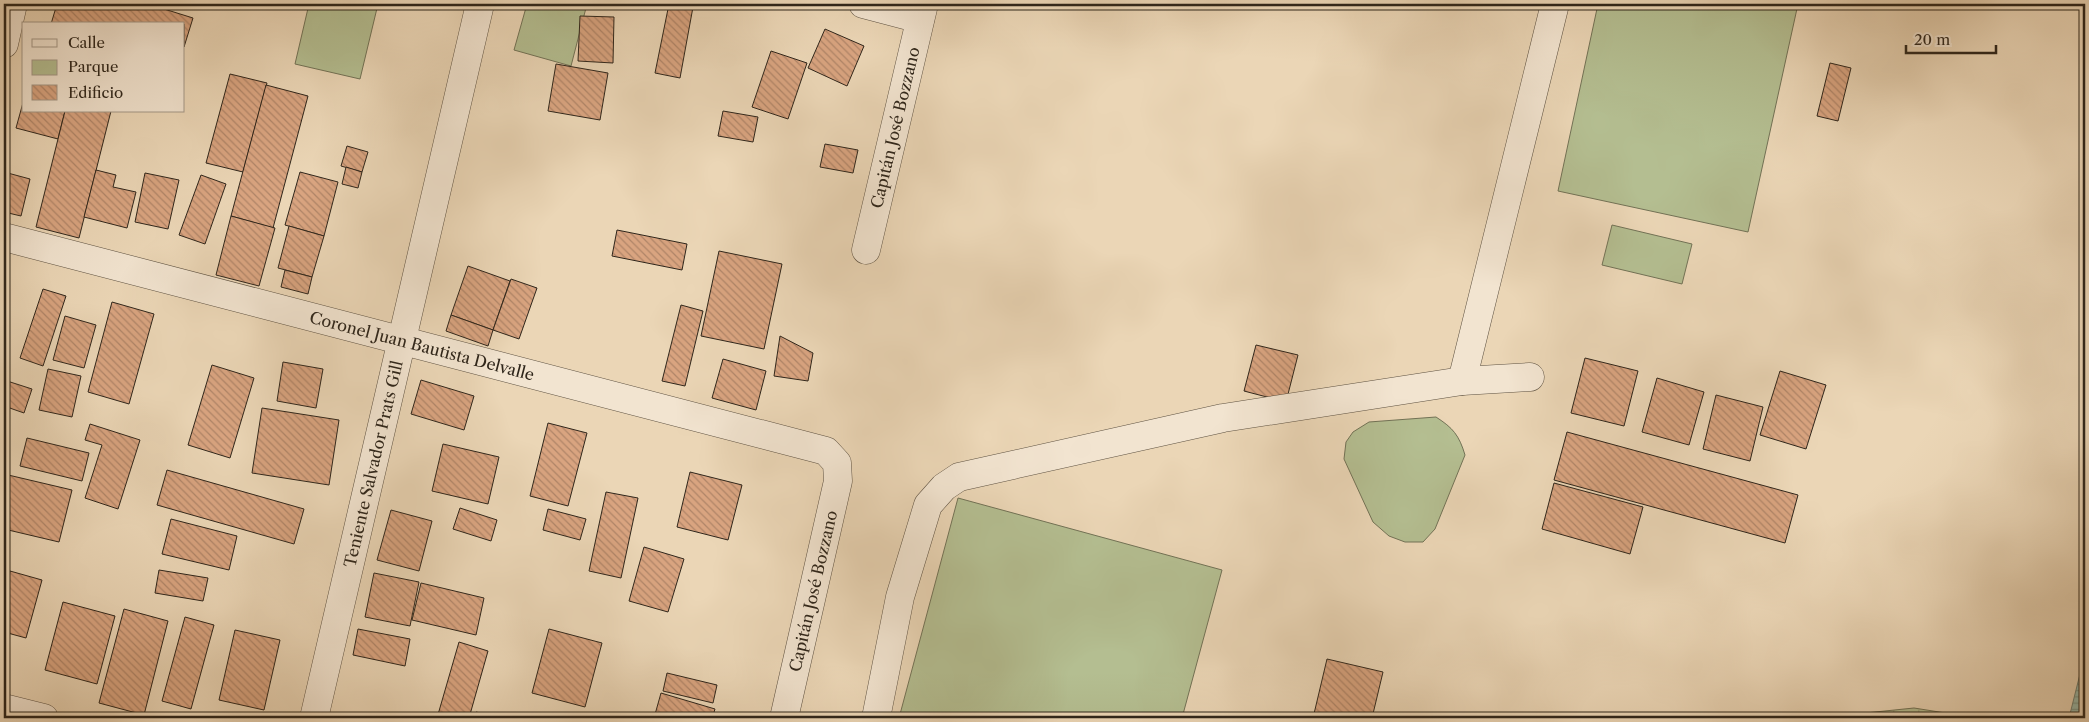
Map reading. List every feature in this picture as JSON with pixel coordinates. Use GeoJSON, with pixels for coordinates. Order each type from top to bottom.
{"type":"FeatureCollection","features":[{"type":"Feature","properties":{"kind":"street"},"geometry":{"type":"LineString","coordinates":[[4,44],[13,4]]}},
{"type":"Feature","properties":{"kind":"street","name":"Teniente Salvador Prats Gill"},"geometry":{"type":"LineString","coordinates":[[314,718],[480,4]]}},
{"type":"Feature","properties":{"kind":"street"},"geometry":{"type":"LineString","coordinates":[[863,4],[922,11]]}},
{"type":"Feature","properties":{"kind":"street"},"geometry":{"type":"LineString","coordinates":[[1462,381],[1555,4]]}},
{"type":"Feature","properties":{"kind":"street","name":"Capitán José Bozzano"},"geometry":{"type":"LineString","coordinates":[[866,250],[922,11]]}},
{"type":"Feature","properties":{"kind":"street","name":"Coronel Juan Bautista Delvalle"},"geometry":{"type":"LineString","coordinates":[[4,237],[826,451],[838,463]]}},
{"type":"Feature","properties":{"kind":"street"},"geometry":{"type":"LineString","coordinates":[[876,718],[900,597],[928,505],[944,488],[959,478],[1223,418],[1462,381],[1530,377]]}},
{"type":"Feature","properties":{"kind":"street","name":"Capitán José Bozzano"},"geometry":{"type":"LineString","coordinates":[[784,718],[838,481],[838,463]]}},
{"type":"Feature","properties":{"kind":"street"},"geometry":{"type":"LineString","coordinates":[[4,708],[44,718]]}},
{"type":"Feature","properties":{"kind":"green space"},"geometry":{"type":"Polygon","coordinates":[[[309,4],[378,4],[360,79],[295,64],[309,4]]]}},
{"type":"Feature","properties":{"kind":"green space"},"geometry":{"type":"Polygon","coordinates":[[[527,4],[587,4],[571,66],[514,50],[527,4]]]}},
{"type":"Feature","properties":{"kind":"green space"},"geometry":{"type":"Polygon","coordinates":[[[1598,4],[1798,4],[1748,232],[1558,191],[1598,4]]]}},
{"type":"Feature","properties":{"kind":"green space"},"geometry":{"type":"Polygon","coordinates":[[[1612,225],[1692,244],[1682,284],[1602,265],[1612,225]]]}},
{"type":"Feature","properties":{"kind":"green space"},"geometry":{"type":"Polygon","coordinates":[[[1436,417],[1455,433],[1465,455],[1435,529],[1423,542],[1405,542],[1389,536],[1373,522],[1344,459],[1346,442],[1353,432],[1369,422],[1436,417]]]}},
{"type":"Feature","properties":{"kind":"green space"},"geometry":{"type":"Polygon","coordinates":[[[958,498],[1222,570],[1182,718],[899,718],[958,498]]]}},
{"type":"Feature","properties":{"kind":"green space"},"geometry":{"type":"Polygon","coordinates":[[[1914,708],[1977,718],[1833,718],[1836,716],[1914,708]]]}},
{"type":"Feature","properties":{"kind":"shaded area"},"geometry":{"type":"Polygon","coordinates":[[[2085,654],[2085,718],[2069,718],[2085,654]]]}},
{"type":"Feature","properties":{"kind":"building"},"geometry":{"type":"Polygon","coordinates":[[[57,4],[148,4],[193,18],[185,44],[185,22],[52,22],[57,4]]]}},
{"type":"Feature","properties":{"kind":"building"},"geometry":{"type":"Polygon","coordinates":[[[669,4],[693,7],[680,78],[655,73],[669,4]]]}},
{"type":"Feature","properties":{"kind":"building"},"geometry":{"type":"Polygon","coordinates":[[[580,16],[614,17],[613,63],[578,61],[580,16]]]}},
{"type":"Feature","properties":{"kind":"building"},"geometry":{"type":"Polygon","coordinates":[[[825,29],[864,46],[847,86],[808,68],[825,29]]]}},
{"type":"Feature","properties":{"kind":"building"},"geometry":{"type":"Polygon","coordinates":[[[771,51],[807,63],[788,119],[752,107],[771,51]]]}},
{"type":"Feature","properties":{"kind":"building"},"geometry":{"type":"Polygon","coordinates":[[[1830,63],[1851,68],[1838,121],[1817,116],[1830,63]]]}},
{"type":"Feature","properties":{"kind":"building"},"geometry":{"type":"Polygon","coordinates":[[[556,64],[608,73],[600,120],[548,111],[556,64]]]}},
{"type":"Feature","properties":{"kind":"building"},"geometry":{"type":"Polygon","coordinates":[[[230,74],[267,83],[243,172],[206,163],[230,74]]]}},
{"type":"Feature","properties":{"kind":"building"},"geometry":{"type":"Polygon","coordinates":[[[266,85],[308,96],[273,228],[231,216],[266,85]]]}},
{"type":"Feature","properties":{"kind":"building"},"geometry":{"type":"Polygon","coordinates":[[[22,106],[22,112],[65,112],[58,139],[16,128],[22,106]]]}},
{"type":"Feature","properties":{"kind":"building"},"geometry":{"type":"Polygon","coordinates":[[[723,111],[758,117],[753,142],[718,136],[723,111]]]}},
{"type":"Feature","properties":{"kind":"building"},"geometry":{"type":"Polygon","coordinates":[[[65,112],[111,112],[79,238],[36,227],[65,112]]]}},
{"type":"Feature","properties":{"kind":"building"},"geometry":{"type":"Polygon","coordinates":[[[825,144],[858,150],[853,173],[820,167],[825,144]]]}},
{"type":"Feature","properties":{"kind":"building"},"geometry":{"type":"Polygon","coordinates":[[[347,146],[368,152],[362,172],[341,166],[347,146]]]}},
{"type":"Feature","properties":{"kind":"building"},"geometry":{"type":"Polygon","coordinates":[[[346,167],[362,172],[358,188],[342,184],[346,167]]]}},
{"type":"Feature","properties":{"kind":"building"},"geometry":{"type":"Polygon","coordinates":[[[96,170],[116,175],[113,187],[136,192],[127,228],[84,217],[96,170]]]}},
{"type":"Feature","properties":{"kind":"building"},"geometry":{"type":"Polygon","coordinates":[[[4,172],[30,179],[21,216],[4,212],[4,172]]]}},
{"type":"Feature","properties":{"kind":"building"},"geometry":{"type":"Polygon","coordinates":[[[300,172],[338,182],[324,236],[285,225],[300,172]]]}},
{"type":"Feature","properties":{"kind":"building"},"geometry":{"type":"Polygon","coordinates":[[[145,173],[179,180],[168,229],[135,222],[145,173]]]}},
{"type":"Feature","properties":{"kind":"building"},"geometry":{"type":"Polygon","coordinates":[[[201,175],[226,184],[205,244],[179,235],[201,175]]]}},
{"type":"Feature","properties":{"kind":"building"},"geometry":{"type":"Polygon","coordinates":[[[231,216],[275,228],[259,286],[216,275],[231,216]]]}},
{"type":"Feature","properties":{"kind":"building"},"geometry":{"type":"Polygon","coordinates":[[[289,226],[324,236],[312,277],[278,268],[289,226]]]}},
{"type":"Feature","properties":{"kind":"building"},"geometry":{"type":"Polygon","coordinates":[[[617,230],[687,244],[682,270],[612,256],[617,230]]]}},
{"type":"Feature","properties":{"kind":"building"},"geometry":{"type":"Polygon","coordinates":[[[719,251],[782,264],[764,349],[701,336],[719,251]]]}},
{"type":"Feature","properties":{"kind":"building"},"geometry":{"type":"Polygon","coordinates":[[[468,266],[510,281],[493,330],[451,315],[468,266]]]}},
{"type":"Feature","properties":{"kind":"building"},"geometry":{"type":"Polygon","coordinates":[[[285,270],[312,277],[308,294],[281,287],[285,270]]]}},
{"type":"Feature","properties":{"kind":"building"},"geometry":{"type":"Polygon","coordinates":[[[511,279],[537,288],[519,339],[493,330],[511,279]]]}},
{"type":"Feature","properties":{"kind":"building"},"geometry":{"type":"Polygon","coordinates":[[[43,289],[66,296],[43,366],[20,358],[43,289]]]}},
{"type":"Feature","properties":{"kind":"building"},"geometry":{"type":"Polygon","coordinates":[[[112,302],[154,314],[129,404],[88,392],[112,302]]]}},
{"type":"Feature","properties":{"kind":"building"},"geometry":{"type":"Polygon","coordinates":[[[681,305],[703,311],[685,386],[662,381],[681,305]]]}},
{"type":"Feature","properties":{"kind":"building"},"geometry":{"type":"Polygon","coordinates":[[[451,315],[493,330],[488,346],[446,331],[451,315]]]}},
{"type":"Feature","properties":{"kind":"building"},"geometry":{"type":"Polygon","coordinates":[[[65,316],[96,325],[84,368],[53,360],[65,316]]]}},
{"type":"Feature","properties":{"kind":"building"},"geometry":{"type":"Polygon","coordinates":[[[780,336],[813,353],[808,381],[774,376],[780,336]]]}},
{"type":"Feature","properties":{"kind":"building"},"geometry":{"type":"Polygon","coordinates":[[[1256,345],[1298,355],[1286,402],[1244,391],[1256,345]]]}},
{"type":"Feature","properties":{"kind":"building"},"geometry":{"type":"Polygon","coordinates":[[[1585,358],[1638,371],[1624,426],[1571,413],[1585,358]]]}},
{"type":"Feature","properties":{"kind":"building"},"geometry":{"type":"Polygon","coordinates":[[[723,359],[766,371],[756,410],[712,398],[723,359]]]}},
{"type":"Feature","properties":{"kind":"building"},"geometry":{"type":"Polygon","coordinates":[[[283,362],[323,369],[316,408],[277,401],[283,362]]]}},
{"type":"Feature","properties":{"kind":"building"},"geometry":{"type":"Polygon","coordinates":[[[212,365],[254,378],[230,458],[188,445],[212,365]]]}},
{"type":"Feature","properties":{"kind":"building"},"geometry":{"type":"Polygon","coordinates":[[[48,369],[81,376],[72,417],[39,410],[48,369]]]}},
{"type":"Feature","properties":{"kind":"building"},"geometry":{"type":"Polygon","coordinates":[[[1780,371],[1826,385],[1806,449],[1760,435],[1780,371]]]}},
{"type":"Feature","properties":{"kind":"building"},"geometry":{"type":"Polygon","coordinates":[[[1657,378],[1704,392],[1689,445],[1642,432],[1657,378]]]}},
{"type":"Feature","properties":{"kind":"building"},"geometry":{"type":"Polygon","coordinates":[[[4,380],[32,389],[24,413],[4,406],[4,380]]]}},
{"type":"Feature","properties":{"kind":"building"},"geometry":{"type":"Polygon","coordinates":[[[421,380],[474,396],[464,430],[411,414],[421,380]]]}},
{"type":"Feature","properties":{"kind":"building"},"geometry":{"type":"Polygon","coordinates":[[[1716,395],[1763,407],[1750,461],[1703,449],[1716,395]]]}},
{"type":"Feature","properties":{"kind":"building"},"geometry":{"type":"Polygon","coordinates":[[[262,408],[339,420],[329,485],[252,473],[262,408]]]}},
{"type":"Feature","properties":{"kind":"building"},"geometry":{"type":"Polygon","coordinates":[[[548,423],[587,433],[568,506],[530,496],[548,423]]]}},
{"type":"Feature","properties":{"kind":"building"},"geometry":{"type":"Polygon","coordinates":[[[90,424],[140,440],[118,509],[85,498],[102,445],[85,440],[90,424]]]}},
{"type":"Feature","properties":{"kind":"building"},"geometry":{"type":"Polygon","coordinates":[[[1567,432],[1798,495],[1785,543],[1554,480],[1567,432]]]}},
{"type":"Feature","properties":{"kind":"building"},"geometry":{"type":"Polygon","coordinates":[[[27,438],[89,453],[82,481],[20,466],[27,438]]]}},
{"type":"Feature","properties":{"kind":"building"},"geometry":{"type":"Polygon","coordinates":[[[443,444],[499,457],[488,504],[432,491],[443,444]]]}},
{"type":"Feature","properties":{"kind":"building"},"geometry":{"type":"Polygon","coordinates":[[[167,470],[304,509],[294,544],[157,505],[167,470]]]}},
{"type":"Feature","properties":{"kind":"building"},"geometry":{"type":"Polygon","coordinates":[[[690,472],[742,485],[728,540],[677,527],[690,472]]]}},
{"type":"Feature","properties":{"kind":"building"},"geometry":{"type":"Polygon","coordinates":[[[4,474],[72,490],[59,542],[4,529],[4,474]]]}},
{"type":"Feature","properties":{"kind":"building"},"geometry":{"type":"Polygon","coordinates":[[[1554,483],[1643,507],[1630,554],[1542,529],[1554,483]]]}},
{"type":"Feature","properties":{"kind":"building"},"geometry":{"type":"Polygon","coordinates":[[[606,492],[638,498],[621,578],[589,571],[606,492]]]}},
{"type":"Feature","properties":{"kind":"building"},"geometry":{"type":"Polygon","coordinates":[[[460,508],[497,520],[491,541],[453,529],[460,508]]]}},
{"type":"Feature","properties":{"kind":"building"},"geometry":{"type":"Polygon","coordinates":[[[548,509],[586,519],[580,540],[543,530],[548,509]]]}},
{"type":"Feature","properties":{"kind":"building"},"geometry":{"type":"Polygon","coordinates":[[[391,510],[432,521],[419,571],[377,560],[391,510]]]}},
{"type":"Feature","properties":{"kind":"building"},"geometry":{"type":"Polygon","coordinates":[[[171,519],[237,536],[229,570],[162,554],[171,519]]]}},
{"type":"Feature","properties":{"kind":"building"},"geometry":{"type":"Polygon","coordinates":[[[644,547],[684,559],[668,612],[629,601],[644,547]]]}},
{"type":"Feature","properties":{"kind":"building"},"geometry":{"type":"Polygon","coordinates":[[[159,570],[208,578],[203,601],[155,593],[159,570]]]}},
{"type":"Feature","properties":{"kind":"building"},"geometry":{"type":"Polygon","coordinates":[[[10,571],[42,580],[26,638],[4,632],[4,595],[10,571]]]}},
{"type":"Feature","properties":{"kind":"building"},"geometry":{"type":"Polygon","coordinates":[[[374,573],[419,582],[410,626],[365,617],[374,573]]]}},
{"type":"Feature","properties":{"kind":"building"},"geometry":{"type":"Polygon","coordinates":[[[421,583],[484,598],[476,635],[412,620],[421,583]]]}},
{"type":"Feature","properties":{"kind":"building"},"geometry":{"type":"Polygon","coordinates":[[[63,602],[115,616],[97,684],[45,670],[63,602]]]}},
{"type":"Feature","properties":{"kind":"building"},"geometry":{"type":"Polygon","coordinates":[[[124,609],[168,621],[144,715],[99,703],[124,609]]]}},
{"type":"Feature","properties":{"kind":"building"},"geometry":{"type":"Polygon","coordinates":[[[185,617],[214,625],[191,709],[162,701],[185,617]]]}},
{"type":"Feature","properties":{"kind":"building"},"geometry":{"type":"Polygon","coordinates":[[[358,629],[410,639],[405,666],[353,655],[358,629]]]}},
{"type":"Feature","properties":{"kind":"building"},"geometry":{"type":"Polygon","coordinates":[[[549,629],[602,643],[585,707],[532,693],[549,629]]]}},
{"type":"Feature","properties":{"kind":"building"},"geometry":{"type":"Polygon","coordinates":[[[235,630],[280,640],[264,710],[219,700],[235,630]]]}},
{"type":"Feature","properties":{"kind":"building"},"geometry":{"type":"Polygon","coordinates":[[[459,642],[488,651],[469,718],[437,718],[459,642]]]}},
{"type":"Feature","properties":{"kind":"building"},"geometry":{"type":"Polygon","coordinates":[[[1327,659],[1383,672],[1372,718],[1313,718],[1327,659]]]}},
{"type":"Feature","properties":{"kind":"building"},"geometry":{"type":"Polygon","coordinates":[[[667,673],[717,685],[713,703],[663,691],[667,673]]]}},
{"type":"Feature","properties":{"kind":"building"},"geometry":{"type":"Polygon","coordinates":[[[661,693],[715,709],[712,718],[654,718],[661,693]]]}},
{"type":"Feature","properties":{"kind":"building"},"geometry":{"type":"Polygon","coordinates":[[[476,712],[489,715],[488,718],[475,718],[476,712]]]}}]}
